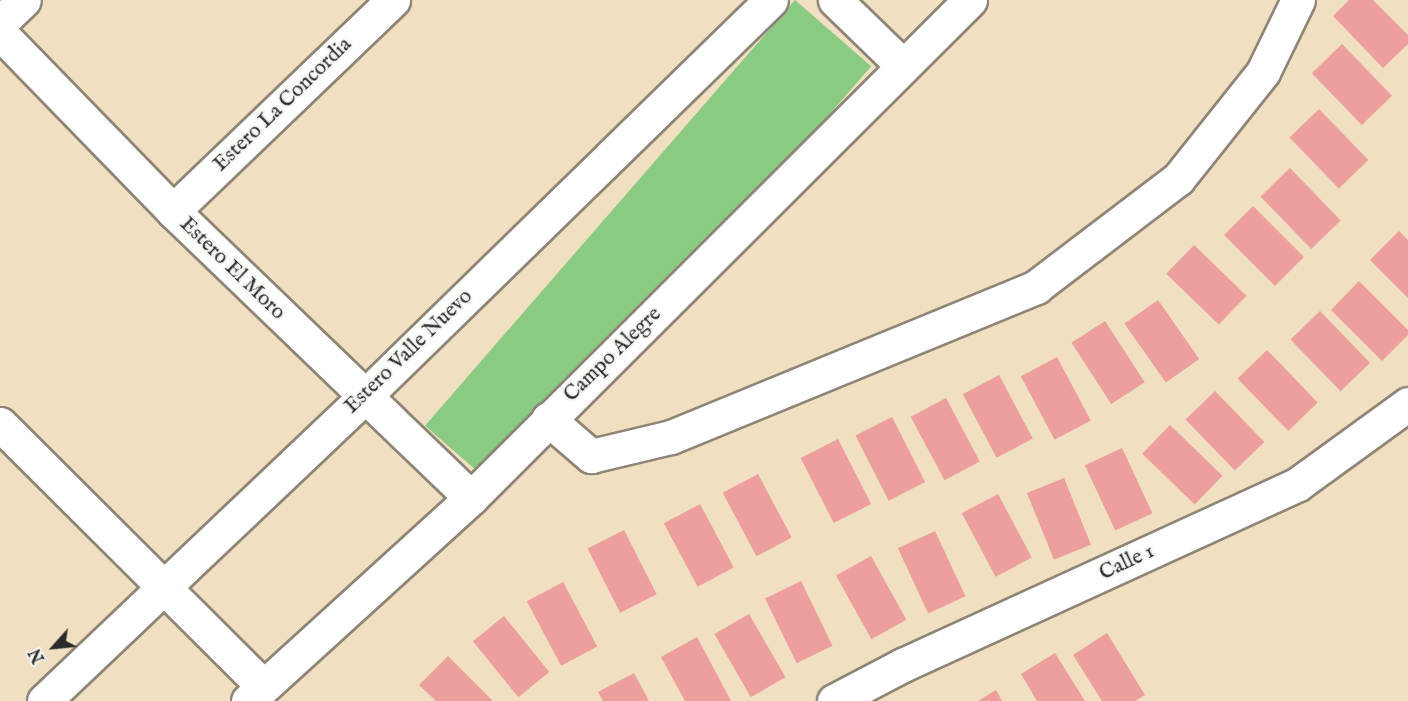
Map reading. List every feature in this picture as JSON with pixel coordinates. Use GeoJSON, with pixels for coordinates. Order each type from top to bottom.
{"type":"FeatureCollection","features":[{"type":"Feature","properties":{"kind":"street"},"geometry":{"type":"LineString","coordinates":[[0,23],[24,0]]}},
{"type":"Feature","properties":{"kind":"street","name":"Estero La Concordia"},"geometry":{"type":"LineString","coordinates":[[172,211],[393,0]]}},
{"type":"Feature","properties":{"kind":"street","name":"Estero Valle Nuevo"},"geometry":{"type":"LineString","coordinates":[[44,701],[365,396],[771,0]]}},
{"type":"Feature","properties":{"kind":"street"},"geometry":{"type":"LineString","coordinates":[[835,0],[903,66]]}},
{"type":"Feature","properties":{"kind":"street","name":"Campo Alegre"},"geometry":{"type":"LineString","coordinates":[[255,694],[471,498],[970,0]]}},
{"type":"Feature","properties":{"kind":"street"},"geometry":{"type":"LineString","coordinates":[[548,419],[591,456],[671,437],[1036,287],[1178,179],[1263,72],[1298,0]]}},
{"type":"Feature","properties":{"kind":"street","name":"Estero El Moro"},"geometry":{"type":"LineString","coordinates":[[0,33],[172,211],[471,498]]}},
{"type":"Feature","properties":{"kind":"street","name":"Calle 1"},"geometry":{"type":"LineString","coordinates":[[834,701],[903,665],[1298,484],[1408,404]]}},
{"type":"Feature","properties":{"kind":"street"},"geometry":{"type":"LineString","coordinates":[[0,424],[163,586],[255,694]]}},
{"type":"Feature","properties":{"kind":"green space"},"geometry":{"type":"Polygon","coordinates":[[[795,0],[871,66],[501,492],[425,426],[795,0]]]}},
{"type":"Feature","properties":{"kind":"building"},"geometry":{"type":"Polygon","coordinates":[[[1349,0],[1373,0],[1408,35],[1408,44],[1383,68],[1333,16],[1349,0]]]}},
{"type":"Feature","properties":{"kind":"building"},"geometry":{"type":"Polygon","coordinates":[[[1342,44],[1392,96],[1362,125],[1312,73],[1342,44]]]}},
{"type":"Feature","properties":{"kind":"building"},"geometry":{"type":"Polygon","coordinates":[[[1319,109],[1368,160],[1339,189],[1290,137],[1319,109]]]}},
{"type":"Feature","properties":{"kind":"building"},"geometry":{"type":"Polygon","coordinates":[[[1290,168],[1341,221],[1311,249],[1261,196],[1290,168]]]}},
{"type":"Feature","properties":{"kind":"building"},"geometry":{"type":"Polygon","coordinates":[[[1253,206],[1304,257],[1275,286],[1224,235],[1253,206]]]}},
{"type":"Feature","properties":{"kind":"building"},"geometry":{"type":"Polygon","coordinates":[[[1399,231],[1408,240],[1408,298],[1370,260],[1399,231]]]}},
{"type":"Feature","properties":{"kind":"building"},"geometry":{"type":"Polygon","coordinates":[[[1194,245],[1247,296],[1219,324],[1166,274],[1194,245]]]}},
{"type":"Feature","properties":{"kind":"building"},"geometry":{"type":"Polygon","coordinates":[[[1359,281],[1408,330],[1408,335],[1382,361],[1331,310],[1359,281]]]}},
{"type":"Feature","properties":{"kind":"building"},"geometry":{"type":"Polygon","coordinates":[[[1158,300],[1199,359],[1166,382],[1124,324],[1158,300]]]}},
{"type":"Feature","properties":{"kind":"building"},"geometry":{"type":"Polygon","coordinates":[[[1320,311],[1370,363],[1341,391],[1291,339],[1320,311]]]}},
{"type":"Feature","properties":{"kind":"building"},"geometry":{"type":"Polygon","coordinates":[[[1105,321],[1145,382],[1111,404],[1071,343],[1105,321]]]}},
{"type":"Feature","properties":{"kind":"building"},"geometry":{"type":"Polygon","coordinates":[[[1267,350],[1318,403],[1288,431],[1238,378],[1267,350]]]}},
{"type":"Feature","properties":{"kind":"building"},"geometry":{"type":"Polygon","coordinates":[[[1057,357],[1091,421],[1055,440],[1021,376],[1057,357]]]}},
{"type":"Feature","properties":{"kind":"building"},"geometry":{"type":"Polygon","coordinates":[[[999,375],[1033,439],[997,458],[963,394],[999,375]]]}},
{"type":"Feature","properties":{"kind":"building"},"geometry":{"type":"Polygon","coordinates":[[[1215,391],[1264,442],[1235,471],[1186,419],[1215,391]]]}},
{"type":"Feature","properties":{"kind":"building"},"geometry":{"type":"Polygon","coordinates":[[[946,398],[980,462],[944,480],[911,417],[946,398]]]}},
{"type":"Feature","properties":{"kind":"building"},"geometry":{"type":"Polygon","coordinates":[[[892,417],[925,482],[889,501],[855,436],[892,417]]]}},
{"type":"Feature","properties":{"kind":"building"},"geometry":{"type":"Polygon","coordinates":[[[1170,425],[1223,476],[1195,504],[1142,454],[1170,425]]]}},
{"type":"Feature","properties":{"kind":"building"},"geometry":{"type":"Polygon","coordinates":[[[838,439],[871,504],[834,523],[801,458],[838,439]]]}},
{"type":"Feature","properties":{"kind":"building"},"geometry":{"type":"Polygon","coordinates":[[[1122,448],[1152,513],[1115,531],[1085,465],[1122,448]]]}},
{"type":"Feature","properties":{"kind":"building"},"geometry":{"type":"Polygon","coordinates":[[[758,474],[792,538],[756,556],[723,493],[758,474]]]}},
{"type":"Feature","properties":{"kind":"building"},"geometry":{"type":"Polygon","coordinates":[[[1064,478],[1091,545],[1054,560],[1027,493],[1064,478]]]}},
{"type":"Feature","properties":{"kind":"building"},"geometry":{"type":"Polygon","coordinates":[[[998,494],[1032,558],[996,577],[962,513],[998,494]]]}},
{"type":"Feature","properties":{"kind":"building"},"geometry":{"type":"Polygon","coordinates":[[[700,504],[734,568],[698,587],[664,523],[700,504]]]}},
{"type":"Feature","properties":{"kind":"building"},"geometry":{"type":"Polygon","coordinates":[[[624,530],[657,594],[620,613],[587,549],[624,530]]]}},
{"type":"Feature","properties":{"kind":"building"},"geometry":{"type":"Polygon","coordinates":[[[935,531],[965,596],[928,614],[898,548],[935,531]]]}},
{"type":"Feature","properties":{"kind":"building"},"geometry":{"type":"Polygon","coordinates":[[[871,556],[906,620],[871,639],[836,575],[871,556]]]}},
{"type":"Feature","properties":{"kind":"building"},"geometry":{"type":"Polygon","coordinates":[[[801,581],[833,646],[797,663],[765,599],[801,581]]]}},
{"type":"Feature","properties":{"kind":"building"},"geometry":{"type":"Polygon","coordinates":[[[563,582],[597,646],[561,666],[527,601],[563,582]]]}},
{"type":"Feature","properties":{"kind":"building"},"geometry":{"type":"Polygon","coordinates":[[[749,614],[786,677],[751,697],[714,634],[749,614]]]}},
{"type":"Feature","properties":{"kind":"building"},"geometry":{"type":"Polygon","coordinates":[[[504,616],[549,672],[518,697],[473,641],[504,616]]]}},
{"type":"Feature","properties":{"kind":"building"},"geometry":{"type":"Polygon","coordinates":[[[1107,633],[1145,695],[1135,701],[1102,701],[1073,655],[1107,633]]]}},
{"type":"Feature","properties":{"kind":"building"},"geometry":{"type":"Polygon","coordinates":[[[697,637],[731,701],[685,701],[661,657],[697,637]]]}},
{"type":"Feature","properties":{"kind":"building"},"geometry":{"type":"Polygon","coordinates":[[[1055,653],[1085,701],[1037,701],[1021,674],[1055,653]]]}},
{"type":"Feature","properties":{"kind":"building"},"geometry":{"type":"Polygon","coordinates":[[[448,656],[493,701],[436,701],[419,685],[448,656]]]}},
{"type":"Feature","properties":{"kind":"building"},"geometry":{"type":"Polygon","coordinates":[[[634,673],[649,701],[603,701],[598,692],[634,673]]]}},
{"type":"Feature","properties":{"kind":"building"},"geometry":{"type":"Polygon","coordinates":[[[996,690],[1002,701],[978,701],[996,690]]]}}]}
